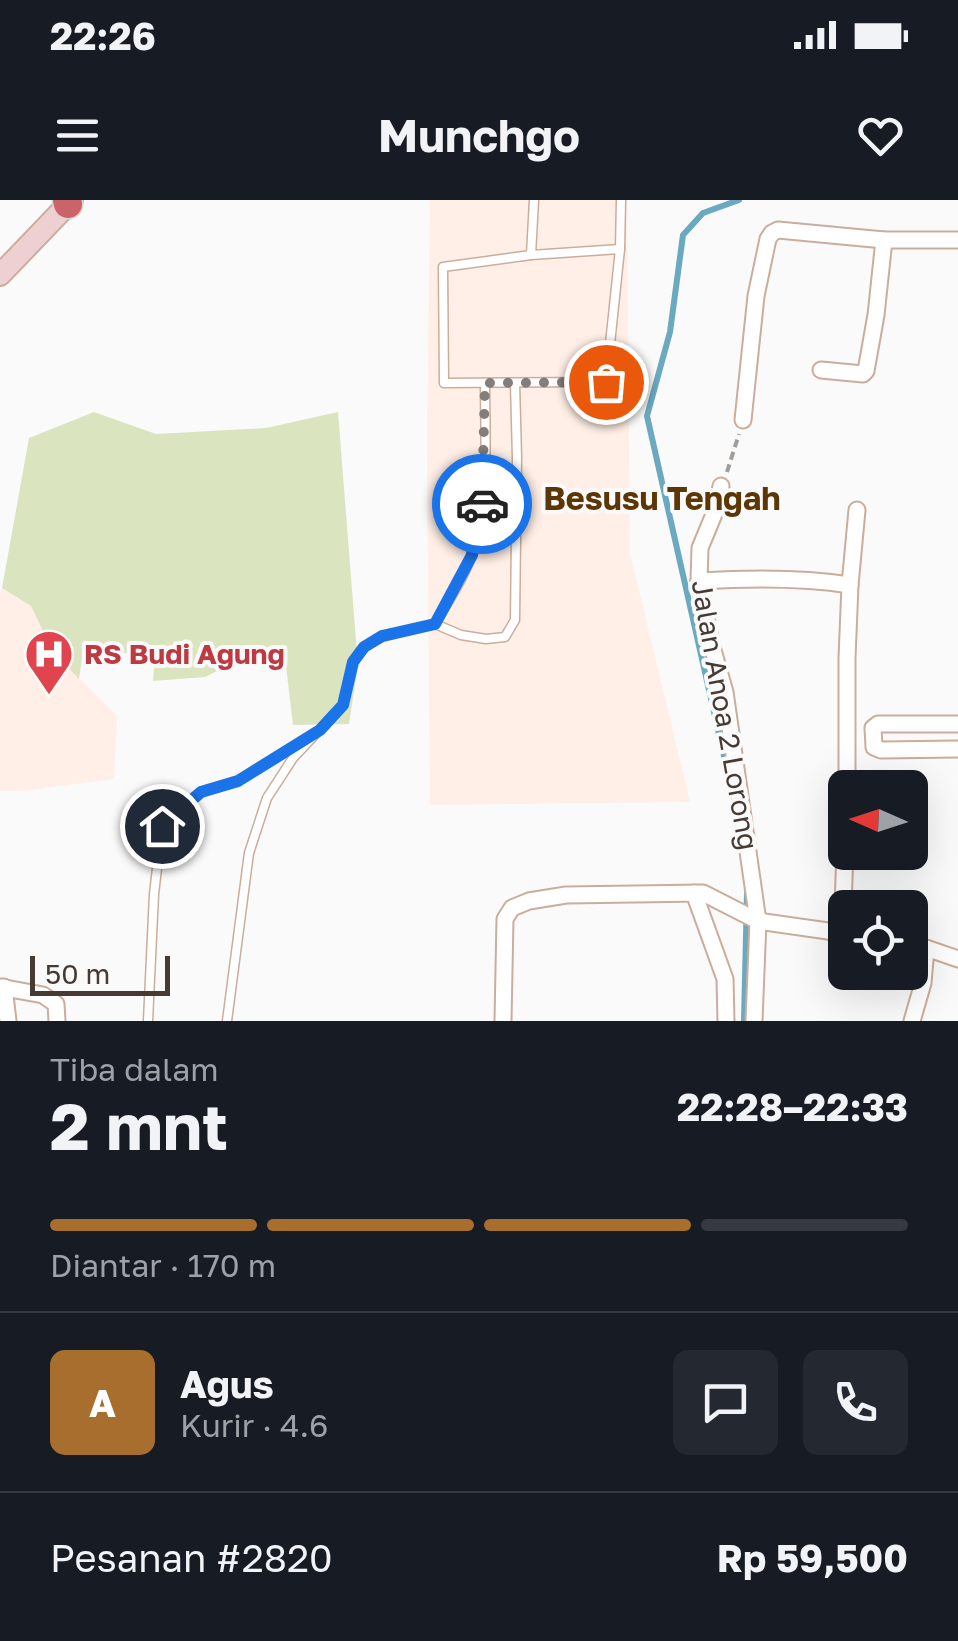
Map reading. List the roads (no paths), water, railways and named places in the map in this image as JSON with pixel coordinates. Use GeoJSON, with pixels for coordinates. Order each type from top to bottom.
{"type":"FeatureCollection","features":[{"type":"Feature","properties":{"kind":"main road"},"geometry":{"type":"LineString","coordinates":[[0,275],[69,201]]}},
{"type":"Feature","properties":{"kind":"street"},"geometry":{"type":"LineString","coordinates":[[743,420],[756,296],[772,233],[778,230],[884,240],[958,240]]}},
{"type":"Feature","properties":{"kind":"street"},"geometry":{"type":"LineString","coordinates":[[822,370],[848,374],[866,371],[884,240]]}},
{"type":"Feature","properties":{"kind":"street","name":"Jalan Anoa 2 Lorong"},"geometry":{"type":"LineString","coordinates":[[721,486],[700,548],[699,581],[725,692],[758,921],[754,1021]]}},
{"type":"Feature","properties":{"kind":"street"},"geometry":{"type":"LineString","coordinates":[[848,770],[847,658],[857,510]]}},
{"type":"Feature","properties":{"kind":"street"},"geometry":{"type":"LineString","coordinates":[[699,581],[745,578],[850,586]]}},
{"type":"Feature","properties":{"kind":"street"},"geometry":{"type":"LineString","coordinates":[[958,724],[878,724],[873,728],[872,739],[874,747],[881,750],[958,749]]}},
{"type":"Feature","properties":{"kind":"street"},"geometry":{"type":"LineString","coordinates":[[698,893],[726,980],[726,1021]]}},
{"type":"Feature","properties":{"kind":"street"},"geometry":{"type":"LineString","coordinates":[[503,1021],[505,919],[512,908],[529,901],[566,895],[698,893],[758,921],[828,931]]}},
{"type":"Feature","properties":{"kind":"street"},"geometry":{"type":"LineString","coordinates":[[928,950],[958,960]]}},
{"type":"Feature","properties":{"kind":"street"},"geometry":{"type":"LineString","coordinates":[[8,1021],[2,987],[43,995],[56,1004],[57,1021]]}},
{"type":"Feature","properties":{"kind":"street"},"geometry":{"type":"LineString","coordinates":[[912,1021],[920,990]]}},
{"type":"Feature","properties":{"kind":"lane"},"geometry":{"type":"LineString","coordinates":[[531,254],[534,200]]}},
{"type":"Feature","properties":{"kind":"lane"},"geometry":{"type":"LineString","coordinates":[[620,250],[531,254],[443,267],[444,384],[606,382],[620,250],[621,200]]}},
{"type":"Feature","properties":{"kind":"lane"},"geometry":{"type":"LineString","coordinates":[[435,624],[472,555],[478,531],[485,383]]}},
{"type":"Feature","properties":{"kind":"lane"},"geometry":{"type":"LineString","coordinates":[[227,1021],[249,853],[267,798],[293,758],[343,705],[353,662],[364,647],[382,636],[435,624],[486,640],[505,636],[515,620],[514,383]]}},
{"type":"Feature","properties":{"kind":"lane"},"geometry":{"type":"LineString","coordinates":[[148,1021],[154,894],[162,826],[201,792],[238,781],[320,730]]}},
{"type":"Feature","properties":{"kind":"waterway"},"geometry":{"type":"LineString","coordinates":[[731,787],[647,416],[670,332],[683,235],[703,213],[739,200]]}},
{"type":"Feature","properties":{"kind":"waterway"},"geometry":{"type":"LineString","coordinates":[[744,1021],[747,893]]}},
{"type":"Feature","properties":{"kind":"place","name":"RS Budi Agung"},"geometry":{"type":"Point","coordinates":[49,696]}},
{"type":"Feature","properties":{"kind":"district","name":"Besusu Tengah"},"geometry":{"type":"Point","coordinates":[662,499]}}]}
